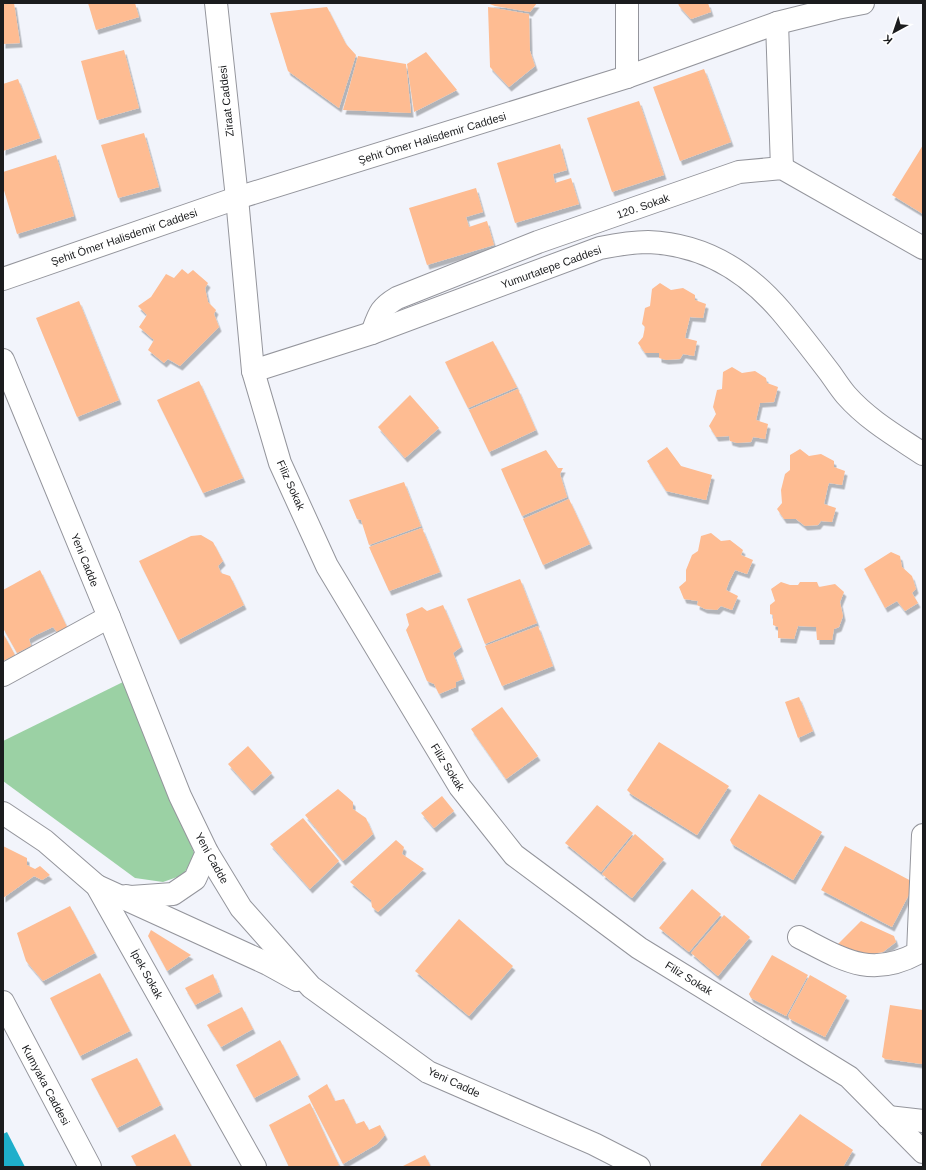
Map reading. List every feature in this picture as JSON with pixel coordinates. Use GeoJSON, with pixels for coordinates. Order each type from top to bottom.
{"type":"FeatureCollection","features":[{"type":"Feature","properties":{"kind":"street","name":"Ziraat Caddesi"},"geometry":{"type":"LineString","coordinates":[[216,3],[237,198]]}},
{"type":"Feature","properties":{"kind":"street"},"geometry":{"type":"LineString","coordinates":[[627,3],[627,77]]}},
{"type":"Feature","properties":{"kind":"street","name":"Şehit Ömer Halisdemir Caddesi"},"geometry":{"type":"LineString","coordinates":[[3,279],[237,198],[627,77],[777,23],[863,3]]}},
{"type":"Feature","properties":{"kind":"street"},"geometry":{"type":"LineString","coordinates":[[777,23],[782,168],[923,248]]}},
{"type":"Feature","properties":{"kind":"street","name":"120. Sokak"},"geometry":{"type":"LineString","coordinates":[[372,333],[380,312],[388,303],[397,298],[538,242],[740,172],[782,168]]}},
{"type":"Feature","properties":{"kind":"street","name":"Filiz Sokak"},"geometry":{"type":"LineString","coordinates":[[237,198],[253,371],[280,464],[327,566],[460,787],[514,855],[639,948],[849,1077],[923,1152]]}},
{"type":"Feature","properties":{"kind":"street","name":"Yumurtatepe Caddesi"},"geometry":{"type":"LineString","coordinates":[[253,371],[372,333],[600,248],[622,244],[648,242],[680,246],[707,254],[734,268],[758,286],[781,311],[845,394],[880,426],[923,454]]}},
{"type":"Feature","properties":{"kind":"street","name":"Yeni Cadde"},"geometry":{"type":"LineString","coordinates":[[3,360],[109,616],[180,796],[207,852],[241,908],[310,987],[428,1072],[594,1144],[639,1167]]}},
{"type":"Feature","properties":{"kind":"street"},"geometry":{"type":"LineString","coordinates":[[3,675],[109,616]]}},
{"type":"Feature","properties":{"kind":"street","name":"İpek Sokak"},"geometry":{"type":"LineString","coordinates":[[3,813],[45,841],[97,886],[255,1167]]}},
{"type":"Feature","properties":{"kind":"street"},"geometry":{"type":"LineString","coordinates":[[799,937],[844,959],[857,964],[871,966],[896,963],[918,952],[923,835]]}},
{"type":"Feature","properties":{"kind":"street"},"geometry":{"type":"LineString","coordinates":[[97,886],[131,897],[173,894],[195,879],[207,852]]}},
{"type":"Feature","properties":{"kind":"street"},"geometry":{"type":"LineString","coordinates":[[97,886],[268,964],[310,987]]}},
{"type":"Feature","properties":{"kind":"street","name":"Kumyaka Caddesi"},"geometry":{"type":"LineString","coordinates":[[3,1002],[90,1167]]}},
{"type":"Feature","properties":{"kind":"street"},"geometry":{"type":"LineString","coordinates":[[888,1116],[923,1121]]}},
{"type":"Feature","properties":{"kind":"green space"},"geometry":{"type":"Polygon","coordinates":[[[123,682],[195,855],[183,875],[163,882],[135,878],[3,781],[3,741],[123,682]]]}},
{"type":"Feature","properties":{"kind":"water"},"geometry":{"type":"Polygon","coordinates":[[[7,1132],[25,1167],[3,1167],[3,1134],[7,1132]]]}},
{"type":"Feature","properties":{"kind":"building"},"geometry":{"type":"Polygon","coordinates":[[[3,3],[14,3],[20,43],[3,44],[3,3]]]}},
{"type":"Feature","properties":{"kind":"building"},"geometry":{"type":"Polygon","coordinates":[[[88,3],[135,3],[139,17],[96,30],[88,3]]]}},
{"type":"Feature","properties":{"kind":"building"},"geometry":{"type":"Polygon","coordinates":[[[487,3],[537,3],[530,12],[495,6],[487,3]]]}},
{"type":"Feature","properties":{"kind":"building"},"geometry":{"type":"Polygon","coordinates":[[[678,3],[708,3],[711,12],[691,19],[678,3]]]}},
{"type":"Feature","properties":{"kind":"building"},"geometry":{"type":"Polygon","coordinates":[[[327,7],[346,44],[356,55],[339,108],[288,71],[270,13],[327,7]]]}},
{"type":"Feature","properties":{"kind":"building"},"geometry":{"type":"Polygon","coordinates":[[[488,7],[529,14],[530,51],[535,66],[509,87],[490,67],[488,7]]]}},
{"type":"Feature","properties":{"kind":"building"},"geometry":{"type":"Polygon","coordinates":[[[124,50],[139,108],[97,120],[81,61],[124,50]]]}},
{"type":"Feature","properties":{"kind":"building"},"geometry":{"type":"Polygon","coordinates":[[[426,52],[457,90],[414,112],[407,64],[426,52]]]}},
{"type":"Feature","properties":{"kind":"building"},"geometry":{"type":"Polygon","coordinates":[[[358,56],[406,64],[411,113],[343,110],[358,56]]]}},
{"type":"Feature","properties":{"kind":"building"},"geometry":{"type":"Polygon","coordinates":[[[704,69],[731,142],[680,161],[653,87],[704,69]]]}},
{"type":"Feature","properties":{"kind":"building"},"geometry":{"type":"Polygon","coordinates":[[[18,79],[40,138],[3,151],[3,84],[18,79]]]}},
{"type":"Feature","properties":{"kind":"building"},"geometry":{"type":"Polygon","coordinates":[[[639,101],[664,175],[612,192],[587,118],[639,101]]]}},
{"type":"Feature","properties":{"kind":"building"},"geometry":{"type":"Polygon","coordinates":[[[144,133],[159,187],[118,198],[101,145],[144,133]]]}},
{"type":"Feature","properties":{"kind":"building"},"geometry":{"type":"Polygon","coordinates":[[[560,144],[567,170],[553,174],[555,183],[571,178],[579,204],[515,223],[497,163],[560,144]]]}},
{"type":"Feature","properties":{"kind":"building"},"geometry":{"type":"Polygon","coordinates":[[[923,145],[923,214],[892,195],[923,145]]]}},
{"type":"Feature","properties":{"kind":"building"},"geometry":{"type":"Polygon","coordinates":[[[56,155],[74,216],[17,234],[3,187],[3,172],[56,155]]]}},
{"type":"Feature","properties":{"kind":"building"},"geometry":{"type":"Polygon","coordinates":[[[476,188],[483,212],[466,217],[469,227],[487,221],[494,245],[427,265],[409,208],[476,188]]]}},
{"type":"Feature","properties":{"kind":"building"},"geometry":{"type":"Polygon","coordinates":[[[182,269],[188,274],[193,270],[208,283],[205,288],[208,302],[216,310],[214,314],[219,327],[180,366],[168,359],[164,363],[148,350],[154,340],[139,327],[147,315],[138,306],[151,297],[166,274],[174,278],[182,269]]]}},
{"type":"Feature","properties":{"kind":"building"},"geometry":{"type":"Polygon","coordinates":[[[660,283],[671,290],[683,288],[695,295],[695,300],[706,304],[703,318],[690,317],[686,333],[685,338],[697,341],[694,356],[683,354],[680,359],[666,360],[659,358],[659,353],[645,353],[638,343],[643,337],[645,327],[642,324],[645,308],[650,306],[652,289],[660,283]]]}},
{"type":"Feature","properties":{"kind":"building"},"geometry":{"type":"Polygon","coordinates":[[[79,301],[119,400],[77,417],[36,318],[79,301]]]}},
{"type":"Feature","properties":{"kind":"building"},"geometry":{"type":"Polygon","coordinates":[[[493,341],[517,387],[468,408],[445,362],[493,341]]]}},
{"type":"Feature","properties":{"kind":"building"},"geometry":{"type":"Polygon","coordinates":[[[732,367],[742,373],[755,371],[766,378],[767,383],[778,387],[774,402],[760,403],[756,420],[768,424],[765,439],[753,437],[751,442],[737,443],[730,441],[729,436],[716,437],[709,426],[716,414],[713,407],[717,390],[722,389],[723,372],[732,367]]]}},
{"type":"Feature","properties":{"kind":"building"},"geometry":{"type":"Polygon","coordinates":[[[199,381],[243,478],[203,493],[157,400],[199,381]]]}},
{"type":"Feature","properties":{"kind":"building"},"geometry":{"type":"Polygon","coordinates":[[[518,389],[536,430],[489,452],[469,410],[518,389]]]}},
{"type":"Feature","properties":{"kind":"building"},"geometry":{"type":"Polygon","coordinates":[[[410,395],[439,428],[405,458],[378,427],[410,395]]]}},
{"type":"Feature","properties":{"kind":"building"},"geometry":{"type":"Polygon","coordinates":[[[667,447],[681,466],[712,475],[706,500],[666,491],[647,461],[667,447]]]}},
{"type":"Feature","properties":{"kind":"building"},"geometry":{"type":"Polygon","coordinates":[[[800,449],[809,456],[821,454],[834,461],[834,467],[845,471],[842,485],[829,483],[828,486],[824,504],[836,508],[832,522],[821,521],[818,525],[805,526],[796,519],[784,519],[777,509],[782,503],[781,490],[785,474],[790,470],[790,455],[800,449]]]}},
{"type":"Feature","properties":{"kind":"building"},"geometry":{"type":"Polygon","coordinates":[[[546,450],[558,468],[563,468],[560,474],[567,497],[522,516],[501,469],[546,450]]]}},
{"type":"Feature","properties":{"kind":"building"},"geometry":{"type":"Polygon","coordinates":[[[404,482],[421,526],[369,545],[361,520],[357,519],[349,500],[404,482]]]}},
{"type":"Feature","properties":{"kind":"building"},"geometry":{"type":"Polygon","coordinates":[[[569,499],[590,544],[543,565],[523,519],[569,499]]]}},
{"type":"Feature","properties":{"kind":"building"},"geometry":{"type":"Polygon","coordinates":[[[422,528],[440,572],[389,591],[369,547],[422,528]]]}},
{"type":"Feature","properties":{"kind":"building"},"geometry":{"type":"Polygon","coordinates":[[[711,533],[721,541],[730,540],[743,550],[741,555],[753,560],[747,574],[735,570],[729,582],[726,590],[738,596],[732,610],[721,606],[717,610],[705,609],[697,605],[698,601],[684,599],[679,587],[686,581],[686,570],[692,555],[698,551],[701,536],[711,533]]]}},
{"type":"Feature","properties":{"kind":"building"},"geometry":{"type":"Polygon","coordinates":[[[201,535],[213,542],[223,561],[218,566],[221,573],[230,576],[244,605],[178,640],[139,561],[191,536],[201,535]]]}},
{"type":"Feature","properties":{"kind":"building"},"geometry":{"type":"Polygon","coordinates":[[[891,552],[900,556],[902,567],[912,576],[916,589],[912,593],[918,603],[905,611],[897,601],[885,608],[864,569],[891,552]]]}},
{"type":"Feature","properties":{"kind":"building"},"geometry":{"type":"Polygon","coordinates":[[[40,570],[67,627],[57,632],[53,627],[36,635],[29,639],[31,646],[17,653],[3,628],[3,590],[40,570]]]}},
{"type":"Feature","properties":{"kind":"building"},"geometry":{"type":"Polygon","coordinates":[[[520,579],[537,623],[485,644],[467,599],[520,579]]]}},
{"type":"Feature","properties":{"kind":"building"},"geometry":{"type":"Polygon","coordinates":[[[781,582],[790,585],[798,585],[800,582],[817,582],[819,587],[835,584],[844,592],[840,602],[843,616],[839,627],[834,629],[832,640],[817,640],[816,627],[798,626],[794,639],[778,638],[778,627],[773,625],[773,615],[770,614],[770,605],[775,601],[771,589],[781,582]]]}},
{"type":"Feature","properties":{"kind":"building"},"geometry":{"type":"Polygon","coordinates":[[[443,605],[461,647],[453,653],[463,679],[456,682],[456,687],[439,694],[434,684],[427,681],[406,630],[409,625],[406,614],[422,607],[427,611],[443,605]]]}},
{"type":"Feature","properties":{"kind":"building"},"geometry":{"type":"Polygon","coordinates":[[[538,626],[553,666],[502,686],[485,646],[538,626]]]}},
{"type":"Feature","properties":{"kind":"building"},"geometry":{"type":"Polygon","coordinates":[[[3,633],[15,655],[3,661],[3,633]]]}},
{"type":"Feature","properties":{"kind":"building"},"geometry":{"type":"Polygon","coordinates":[[[799,697],[813,731],[798,738],[785,702],[799,697]]]}},
{"type":"Feature","properties":{"kind":"building"},"geometry":{"type":"Polygon","coordinates":[[[502,707],[538,756],[506,779],[471,729],[502,707]]]}},
{"type":"Feature","properties":{"kind":"building"},"geometry":{"type":"Polygon","coordinates":[[[659,742],[729,786],[697,835],[631,794],[627,790],[659,742]]]}},
{"type":"Feature","properties":{"kind":"building"},"geometry":{"type":"Polygon","coordinates":[[[248,746],[272,773],[252,791],[228,764],[248,746]]]}},
{"type":"Feature","properties":{"kind":"building"},"geometry":{"type":"Polygon","coordinates":[[[338,789],[353,802],[353,809],[366,818],[373,834],[343,861],[305,815],[338,789]]]}},
{"type":"Feature","properties":{"kind":"building"},"geometry":{"type":"Polygon","coordinates":[[[759,794],[822,832],[793,880],[732,844],[730,840],[759,794]]]}},
{"type":"Feature","properties":{"kind":"building"},"geometry":{"type":"Polygon","coordinates":[[[442,796],[454,811],[434,828],[421,813],[442,796]]]}},
{"type":"Feature","properties":{"kind":"building"},"geometry":{"type":"Polygon","coordinates":[[[597,805],[633,833],[601,872],[565,843],[597,805]]]}},
{"type":"Feature","properties":{"kind":"building"},"geometry":{"type":"Polygon","coordinates":[[[303,818],[339,861],[310,889],[270,844],[303,818]]]}},
{"type":"Feature","properties":{"kind":"building"},"geometry":{"type":"Polygon","coordinates":[[[635,834],[664,859],[632,898],[602,874],[635,834]]]}},
{"type":"Feature","properties":{"kind":"building"},"geometry":{"type":"Polygon","coordinates":[[[396,840],[404,847],[402,854],[424,869],[378,912],[372,907],[371,900],[350,882],[396,840]]]}},
{"type":"Feature","properties":{"kind":"building"},"geometry":{"type":"Polygon","coordinates":[[[3,846],[27,858],[27,865],[35,869],[40,866],[50,875],[42,880],[34,876],[3,898],[3,846]]]}},
{"type":"Feature","properties":{"kind":"building"},"geometry":{"type":"Polygon","coordinates":[[[845,846],[915,883],[892,927],[821,890],[845,846]]]}},
{"type":"Feature","properties":{"kind":"building"},"geometry":{"type":"Polygon","coordinates":[[[692,889],[721,914],[689,952],[659,928],[692,889]]]}},
{"type":"Feature","properties":{"kind":"building"},"geometry":{"type":"Polygon","coordinates":[[[70,906],[95,953],[43,981],[26,961],[17,933],[70,906]]]}},
{"type":"Feature","properties":{"kind":"building"},"geometry":{"type":"Polygon","coordinates":[[[724,915],[750,937],[718,976],[691,953],[724,915]]]}},
{"type":"Feature","properties":{"kind":"building"},"geometry":{"type":"Polygon","coordinates":[[[459,919],[513,966],[469,1016],[415,971],[459,919]]]}},
{"type":"Feature","properties":{"kind":"building"},"geometry":{"type":"Polygon","coordinates":[[[861,921],[894,936],[896,942],[883,952],[866,955],[838,944],[861,921]]]}},
{"type":"Feature","properties":{"kind":"building"},"geometry":{"type":"Polygon","coordinates":[[[151,930],[191,955],[167,971],[148,936],[151,930]]]}},
{"type":"Feature","properties":{"kind":"building"},"geometry":{"type":"Polygon","coordinates":[[[772,955],[808,975],[786,1016],[751,998],[749,994],[772,955]]]}},
{"type":"Feature","properties":{"kind":"building"},"geometry":{"type":"Polygon","coordinates":[[[100,973],[130,1031],[80,1056],[50,998],[100,973]]]}},
{"type":"Feature","properties":{"kind":"building"},"geometry":{"type":"Polygon","coordinates":[[[213,974],[220,992],[195,1005],[185,988],[213,974]]]}},
{"type":"Feature","properties":{"kind":"building"},"geometry":{"type":"Polygon","coordinates":[[[810,975],[847,996],[825,1037],[790,1019],[788,1016],[810,975]]]}},
{"type":"Feature","properties":{"kind":"building"},"geometry":{"type":"Polygon","coordinates":[[[890,1005],[923,1010],[922,1064],[885,1059],[882,1057],[890,1005]]]}},
{"type":"Feature","properties":{"kind":"building"},"geometry":{"type":"Polygon","coordinates":[[[242,1007],[253,1029],[221,1047],[207,1025],[242,1007]]]}},
{"type":"Feature","properties":{"kind":"building"},"geometry":{"type":"Polygon","coordinates":[[[280,1040],[298,1075],[254,1098],[236,1065],[280,1040]]]}},
{"type":"Feature","properties":{"kind":"building"},"geometry":{"type":"Polygon","coordinates":[[[137,1058],[161,1105],[117,1128],[91,1079],[137,1058]]]}},
{"type":"Feature","properties":{"kind":"building"},"geometry":{"type":"Polygon","coordinates":[[[327,1084],[335,1101],[344,1099],[356,1124],[364,1121],[369,1130],[380,1125],[385,1135],[377,1144],[343,1164],[308,1096],[327,1084]]]}},
{"type":"Feature","properties":{"kind":"building"},"geometry":{"type":"Polygon","coordinates":[[[310,1103],[339,1165],[335,1167],[289,1167],[269,1125],[310,1103]]]}},
{"type":"Feature","properties":{"kind":"building"},"geometry":{"type":"Polygon","coordinates":[[[800,1114],[853,1150],[843,1167],[761,1167],[761,1164],[800,1114]]]}},
{"type":"Feature","properties":{"kind":"building"},"geometry":{"type":"Polygon","coordinates":[[[175,1134],[192,1167],[137,1167],[131,1156],[175,1134]]]}},
{"type":"Feature","properties":{"kind":"building"},"geometry":{"type":"Polygon","coordinates":[[[425,1155],[431,1167],[401,1167],[425,1155]]]}}]}
